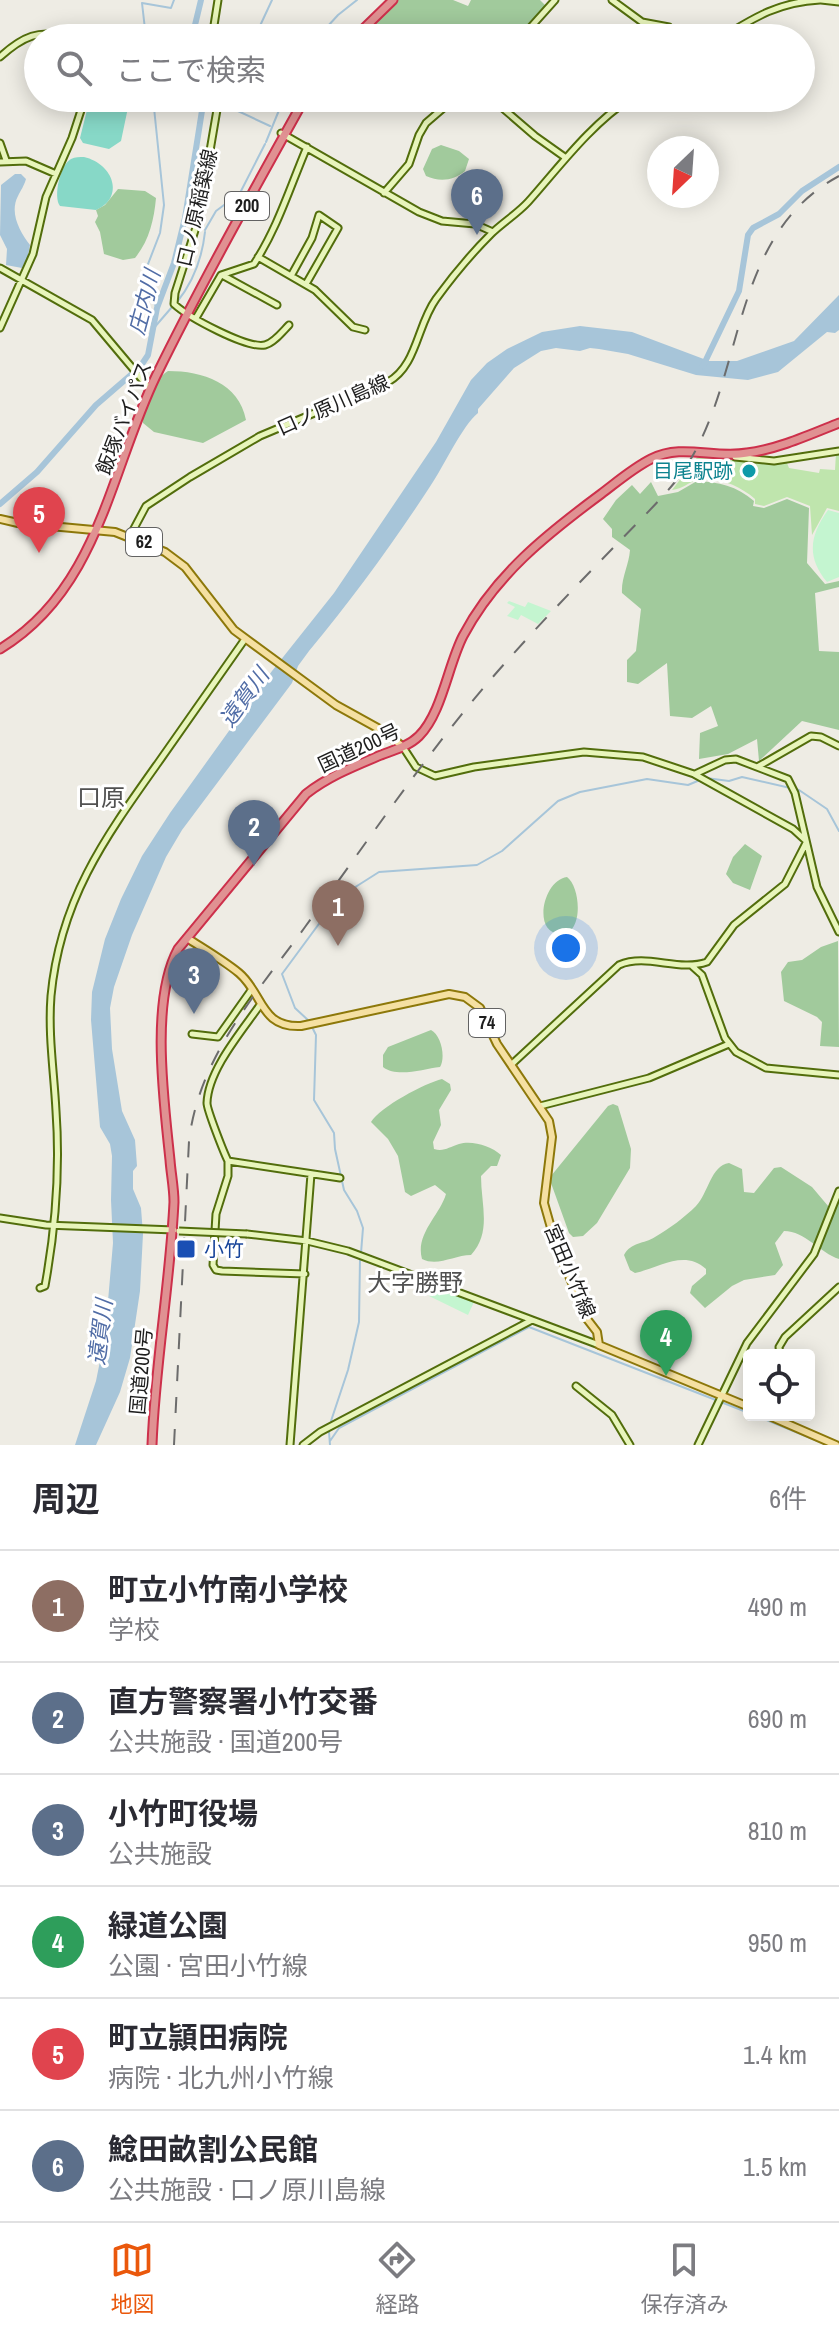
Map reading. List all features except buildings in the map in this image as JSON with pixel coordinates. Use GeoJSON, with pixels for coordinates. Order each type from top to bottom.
{"type":"FeatureCollection","features":[{"type":"Feature","properties":{"kind":"highway"},"geometry":{"type":"LineString","coordinates":[[366,24],[390,0]]}},
{"type":"Feature","properties":{"kind":"highway","name":"200"},"geometry":{"type":"LineString","coordinates":[[0,646],[36,617],[61,589],[83,551],[94,529],[145,386],[190,315],[295,112]]}},
{"type":"Feature","properties":{"kind":"highway","name":"国道200号"},"geometry":{"type":"LineString","coordinates":[[152,1445],[156,1364],[173,1230],[174,1190],[162,1064],[164,1000],[169,967],[187,938],[306,794],[327,779],[419,736],[427,726],[469,625],[534,544],[654,457],[676,451],[747,453],[839,423]]}},
{"type":"Feature","properties":{"kind":"main road","name":"62"},"geometry":{"type":"LineString","coordinates":[[1,519],[130,536],[180,561],[222,617],[246,640],[402,746]]}},
{"type":"Feature","properties":{"kind":"main road","name":"宮田小竹線"},"geometry":{"type":"LineString","coordinates":[[187,938],[237,972],[252,989],[260,1005],[279,1023],[292,1027],[436,996],[457,995],[470,999],[480,1008],[492,1035],[540,1106],[552,1132],[544,1185],[547,1222],[587,1319],[597,1332],[599,1345],[743,1404]]}},
{"type":"Feature","properties":{"kind":"main road"},"geometry":{"type":"LineString","coordinates":[[781,1421],[836,1445]]}},
{"type":"Feature","properties":{"kind":"street"},"geometry":{"type":"LineString","coordinates":[[214,24],[218,0]]}},
{"type":"Feature","properties":{"kind":"street"},"geometry":{"type":"LineString","coordinates":[[534,24],[555,0]]}},
{"type":"Feature","properties":{"kind":"street"},"geometry":{"type":"LineString","coordinates":[[612,0],[636,20],[647,24]]}},
{"type":"Feature","properties":{"kind":"street"},"geometry":{"type":"LineString","coordinates":[[745,24],[767,11],[805,1],[839,2]]}},
{"type":"Feature","properties":{"kind":"street"},"geometry":{"type":"LineString","coordinates":[[0,57],[24,40]]}},
{"type":"Feature","properties":{"kind":"street"},"geometry":{"type":"LineString","coordinates":[[0,328],[33,254],[40,217],[80,112]]}},
{"type":"Feature","properties":{"kind":"street","name":"口ノ原稲築線"},"geometry":{"type":"LineString","coordinates":[[190,315],[174,304],[175,293],[198,221],[217,112]]}},
{"type":"Feature","properties":{"kind":"street"},"geometry":{"type":"LineString","coordinates":[[384,193],[409,164],[419,135],[426,123],[439,112]]}},
{"type":"Feature","properties":{"kind":"street"},"geometry":{"type":"LineString","coordinates":[[507,112],[566,158]]}},
{"type":"Feature","properties":{"kind":"street","name":"口ノ原川島線"},"geometry":{"type":"LineString","coordinates":[[130,536],[146,506],[190,477],[260,436],[396,378],[405,367],[432,304],[493,232],[526,203],[611,112]]}},
{"type":"Feature","properties":{"kind":"street"},"geometry":{"type":"LineString","coordinates":[[283,134],[403,204],[442,221],[475,224],[493,232]]}},
{"type":"Feature","properties":{"kind":"street"},"geometry":{"type":"LineString","coordinates":[[0,143],[3,161],[26,161],[56,174]]}},
{"type":"Feature","properties":{"kind":"street"},"geometry":{"type":"LineString","coordinates":[[289,325],[269,344],[260,345],[242,342],[190,315],[221,275],[253,266],[280,218],[307,147]]}},
{"type":"Feature","properties":{"kind":"street"},"geometry":{"type":"LineString","coordinates":[[291,276],[312,238],[319,215],[338,228],[306,284]]}},
{"type":"Feature","properties":{"kind":"street"},"geometry":{"type":"LineString","coordinates":[[258,257],[315,290],[353,327],[365,330]]}},
{"type":"Feature","properties":{"kind":"street"},"geometry":{"type":"LineString","coordinates":[[0,268],[92,320],[145,386]]}},
{"type":"Feature","properties":{"kind":"street"},"geometry":{"type":"LineString","coordinates":[[221,275],[277,305]]}},
{"type":"Feature","properties":{"kind":"street"},"geometry":{"type":"LineString","coordinates":[[722,454],[774,461],[839,451]]}},
{"type":"Feature","properties":{"kind":"street"},"geometry":{"type":"LineString","coordinates":[[40,1288],[45,1286],[55,1225],[57,1127],[50,1012],[68,915],[88,868],[109,831],[246,640]]}},
{"type":"Feature","properties":{"kind":"street"},"geometry":{"type":"LineString","coordinates":[[758,766],[811,736],[821,737],[839,746]]}},
{"type":"Feature","properties":{"kind":"street"},"geometry":{"type":"LineString","coordinates":[[402,746],[416,767],[435,776],[474,767],[597,752],[643,757],[694,774],[793,829],[806,841]]}},
{"type":"Feature","properties":{"kind":"street"},"geometry":{"type":"LineString","coordinates":[[694,774],[733,759],[742,759],[782,775],[791,784],[817,887],[839,932]]}},
{"type":"Feature","properties":{"kind":"street"},"geometry":{"type":"LineString","coordinates":[[703,979],[710,960],[734,925],[785,884],[806,841]]}},
{"type":"Feature","properties":{"kind":"street"},"geometry":{"type":"LineString","coordinates":[[512,1064],[619,965],[628,961],[645,961],[692,966],[710,960]]}},
{"type":"Feature","properties":{"kind":"street"},"geometry":{"type":"LineString","coordinates":[[692,966],[703,979],[729,1044],[742,1057],[766,1068],[839,1075]]}},
{"type":"Feature","properties":{"kind":"street"},"geometry":{"type":"LineString","coordinates":[[192,1034],[213,1038],[221,1035],[252,989]]}},
{"type":"Feature","properties":{"kind":"street"},"geometry":{"type":"LineString","coordinates":[[260,1005],[224,1058],[207,1100],[228,1161],[228,1176],[216,1214],[214,1268],[305,1274]]}},
{"type":"Feature","properties":{"kind":"street"},"geometry":{"type":"LineString","coordinates":[[540,1106],[649,1078],[729,1044]]}},
{"type":"Feature","properties":{"kind":"street"},"geometry":{"type":"LineString","coordinates":[[228,1161],[340,1178]]}},
{"type":"Feature","properties":{"kind":"street"},"geometry":{"type":"LineString","coordinates":[[290,1445],[311,1174]]}},
{"type":"Feature","properties":{"kind":"street"},"geometry":{"type":"LineString","coordinates":[[698,1445],[747,1343],[814,1254],[839,1191]]}},
{"type":"Feature","properties":{"kind":"street"},"geometry":{"type":"LineString","coordinates":[[0,1218],[55,1225],[247,1234],[307,1241],[361,1255],[599,1345]]}},
{"type":"Feature","properties":{"kind":"street"},"geometry":{"type":"LineString","coordinates":[[779,1349],[785,1337],[839,1287]]}},
{"type":"Feature","properties":{"kind":"street"},"geometry":{"type":"LineString","coordinates":[[303,1445],[320,1432],[533,1320]]}},
{"type":"Feature","properties":{"kind":"street"},"geometry":{"type":"LineString","coordinates":[[576,1386],[612,1415],[630,1445]]}},
{"type":"Feature","properties":{"kind":"green space"},"geometry":{"type":"Polygon","coordinates":[[[393,0],[453,0],[468,6],[471,0],[540,0],[546,6],[530,24],[368,24],[393,0]]]}},
{"type":"Feature","properties":{"kind":"green space"},"geometry":{"type":"Polygon","coordinates":[[[441,145],[459,151],[469,159],[465,171],[446,180],[426,176],[423,169],[432,149],[441,145]]]}},
{"type":"Feature","properties":{"kind":"green space"},"geometry":{"type":"Polygon","coordinates":[[[118,189],[145,191],[156,198],[144,245],[135,258],[123,260],[104,254],[95,222],[98,216],[96,210],[105,205],[118,189]]]}},
{"type":"Feature","properties":{"kind":"green space"},"geometry":{"type":"Polygon","coordinates":[[[168,371],[194,373],[218,382],[236,397],[246,420],[203,443],[154,432],[143,423],[144,409],[153,387],[168,371]]]}},
{"type":"Feature","properties":{"kind":"green space"},"geometry":{"type":"Polygon","coordinates":[[[839,452],[839,511],[827,508],[812,535],[810,506],[787,497],[764,506],[755,504],[755,499],[742,490],[713,479],[698,480],[672,490],[699,455],[755,463],[787,463],[789,468],[819,473],[820,469],[835,470],[836,453],[839,452]]]}},
{"type":"Feature","properties":{"kind":"green space"},"geometry":{"type":"Polygon","coordinates":[[[697,481],[734,488],[754,501],[753,506],[764,508],[787,499],[809,508],[807,563],[825,584],[839,581],[839,587],[815,593],[819,651],[839,652],[839,730],[802,721],[759,761],[757,739],[728,754],[699,759],[700,733],[718,726],[711,706],[692,718],[670,716],[667,663],[638,684],[627,682],[627,660],[636,651],[641,609],[622,593],[630,550],[612,537],[612,529],[603,519],[616,500],[632,485],[640,494],[651,482],[658,496],[678,492],[697,481]]]}},
{"type":"Feature","properties":{"kind":"green space"},"geometry":{"type":"Polygon","coordinates":[[[828,510],[839,513],[839,577],[827,582],[816,564],[813,546],[817,528],[828,510]]]}},
{"type":"Feature","properties":{"kind":"green space"},"geometry":{"type":"Polygon","coordinates":[[[528,602],[551,611],[538,624],[521,615],[518,620],[507,616],[515,607],[507,603],[525,607],[528,602]]]}},
{"type":"Feature","properties":{"kind":"green space"},"geometry":{"type":"Polygon","coordinates":[[[745,844],[762,856],[750,890],[733,883],[726,874],[733,857],[745,844]]]}},
{"type":"Feature","properties":{"kind":"green space"},"geometry":{"type":"Polygon","coordinates":[[[567,877],[575,890],[578,910],[573,927],[568,933],[560,934],[546,925],[544,906],[552,887],[567,877]]]}},
{"type":"Feature","properties":{"kind":"green space"},"geometry":{"type":"Polygon","coordinates":[[[838,941],[839,1047],[820,1046],[822,1022],[784,1001],[781,972],[788,962],[802,960],[821,947],[838,941]]]}},
{"type":"Feature","properties":{"kind":"green space"},"geometry":{"type":"Polygon","coordinates":[[[431,1030],[442,1047],[440,1067],[395,1072],[383,1067],[383,1055],[388,1047],[431,1030]]]}},
{"type":"Feature","properties":{"kind":"green space"},"geometry":{"type":"Polygon","coordinates":[[[442,1079],[450,1084],[451,1090],[439,1110],[441,1125],[433,1142],[434,1149],[444,1150],[459,1144],[475,1143],[501,1155],[497,1166],[491,1166],[481,1176],[484,1218],[477,1246],[471,1255],[434,1262],[422,1259],[422,1241],[446,1194],[435,1185],[411,1196],[405,1192],[398,1156],[388,1139],[371,1122],[404,1096],[442,1079]]]}},
{"type":"Feature","properties":{"kind":"green space"},"geometry":{"type":"Polygon","coordinates":[[[608,1106],[618,1106],[631,1149],[630,1168],[597,1223],[583,1236],[573,1237],[569,1233],[551,1176],[608,1106]]]}},
{"type":"Feature","properties":{"kind":"green space"},"geometry":{"type":"Polygon","coordinates":[[[729,1163],[742,1169],[744,1192],[754,1193],[774,1168],[781,1167],[812,1187],[834,1213],[839,1202],[839,1259],[806,1238],[784,1231],[775,1243],[783,1265],[775,1275],[744,1280],[705,1308],[690,1293],[692,1286],[706,1274],[706,1269],[698,1263],[680,1260],[635,1273],[630,1270],[624,1255],[630,1248],[655,1237],[687,1214],[700,1201],[718,1169],[729,1163]]]}},
{"type":"Feature","properties":{"kind":"green space"},"geometry":{"type":"Polygon","coordinates":[[[433,1286],[474,1302],[468,1315],[429,1296],[433,1286]]]}},
{"type":"Feature","properties":{"kind":"shaded area"},"geometry":{"type":"Polygon","coordinates":[[[86,112],[127,112],[121,141],[109,149],[83,143],[80,138],[86,112]]]}},
{"type":"Feature","properties":{"kind":"shaded area"},"geometry":{"type":"Polygon","coordinates":[[[84,157],[103,167],[109,174],[113,190],[111,198],[96,210],[60,206],[58,189],[61,174],[71,159],[84,157]]]}},
{"type":"Feature","properties":{"kind":"shaded area"},"geometry":{"type":"Polygon","coordinates":[[[15,174],[21,174],[26,179],[15,209],[19,228],[30,245],[22,268],[6,265],[7,249],[0,235],[1,185],[15,174]]]}},
{"type":"Feature","properties":{"kind":"shaded area"},"geometry":{"type":"Polygon","coordinates":[[[839,295],[839,330],[827,332],[778,372],[748,380],[696,375],[628,354],[590,348],[541,351],[514,368],[478,409],[388,549],[298,666],[292,683],[182,830],[166,857],[132,935],[110,1008],[112,1049],[122,1111],[135,1140],[137,1166],[133,1171],[133,1189],[141,1208],[143,1234],[140,1291],[130,1358],[120,1392],[96,1445],[75,1445],[96,1381],[105,1336],[113,1243],[112,1156],[110,1144],[100,1127],[91,1020],[92,992],[105,939],[121,899],[142,856],[170,813],[272,671],[334,593],[436,442],[471,380],[487,363],[542,332],[580,326],[632,332],[709,361],[737,361],[794,341],[839,295]]]}},
{"type":"Feature","properties":{"kind":"waterway"},"geometry":{"type":"LineString","coordinates":[[144,24],[142,3],[171,8],[174,0]]}},
{"type":"Feature","properties":{"kind":"waterway","name":"庄内川"},"geometry":{"type":"LineString","coordinates":[[195,24],[201,0]]}},
{"type":"Feature","properties":{"kind":"waterway"},"geometry":{"type":"LineString","coordinates":[[261,24],[272,0]]}},
{"type":"Feature","properties":{"kind":"waterway"},"geometry":{"type":"LineString","coordinates":[[330,24],[357,0]]}},
{"type":"Feature","properties":{"kind":"waterway"},"geometry":{"type":"LineString","coordinates":[[154,112],[164,205],[160,233],[143,277],[157,308]]}},
{"type":"Feature","properties":{"kind":"waterway","name":"庄内川"},"geometry":{"type":"LineString","coordinates":[[0,504],[37,472],[96,405],[140,367],[148,355],[157,308],[174,263],[185,218],[202,112]]}},
{"type":"Feature","properties":{"kind":"waterway"},"geometry":{"type":"LineString","coordinates":[[240,112],[270,126]]}},
{"type":"Feature","properties":{"kind":"waterway"},"geometry":{"type":"LineString","coordinates":[[266,142],[278,112]]}},
{"type":"Feature","properties":{"kind":"waterway"},"geometry":{"type":"LineString","coordinates":[[205,230],[216,211],[240,193],[265,144]]}},
{"type":"Feature","properties":{"kind":"waterway"},"geometry":{"type":"LineString","coordinates":[[703,366],[739,291],[748,235],[753,228],[779,214],[802,191],[839,167]]}},
{"type":"Feature","properties":{"kind":"waterway"},"geometry":{"type":"LineString","coordinates":[[177,302],[196,269],[205,232]]}},
{"type":"Feature","properties":{"kind":"waterway"},"geometry":{"type":"LineString","coordinates":[[153,329],[172,307]]}},
{"type":"Feature","properties":{"kind":"waterway"},"geometry":{"type":"LineString","coordinates":[[706,778],[729,781],[742,777],[799,790],[827,809],[839,831]]}},
{"type":"Feature","properties":{"kind":"waterway"},"geometry":{"type":"LineString","coordinates":[[361,1253],[363,1228],[344,1190],[334,1133],[314,1100],[316,1035],[309,1021],[295,1008],[282,974],[338,898],[379,872],[477,865],[502,851],[558,801],[580,792],[647,779],[688,785],[700,780]]}},
{"type":"Feature","properties":{"kind":"waterway"},"geometry":{"type":"LineString","coordinates":[[331,1421],[348,1370],[359,1322],[360,1259]]}},
{"type":"Feature","properties":{"kind":"waterway"},"geometry":{"type":"LineString","coordinates":[[330,1441],[339,1428],[529,1327],[743,1411]]}},
{"type":"Feature","properties":{"kind":"waterway"},"geometry":{"type":"LineString","coordinates":[[293,1445],[297,1399]]}},
{"type":"Feature","properties":{"kind":"waterway"},"geometry":{"type":"LineString","coordinates":[[769,1421],[827,1445]]}},
{"type":"Feature","properties":{"kind":"waterway"},"geometry":{"type":"LineString","coordinates":[[329,1432],[330,1445]]}},
{"type":"Feature","properties":{"kind":"railway"},"geometry":{"type":"LineString","coordinates":[[174,1445],[189,1141],[195,1110],[217,1053],[250,1001],[447,733],[526,640],[675,482],[699,445],[716,404],[741,318],[756,276],[775,237],[802,203],[839,176]]}},
{"type":"Feature","properties":{"kind":"place","name":"鯰田畝割公民館"},"geometry":{"type":"Point","coordinates":[477,235]}},
{"type":"Feature","properties":{"kind":"place","name":"目尾駅跡"},"geometry":{"type":"Point","coordinates":[749,471]}},
{"type":"Feature","properties":{"kind":"place","name":"町立頴田病院"},"geometry":{"type":"Point","coordinates":[39,553]}},
{"type":"Feature","properties":{"kind":"place","name":"直方警察署小竹交番"},"geometry":{"type":"Point","coordinates":[254,866]}},
{"type":"Feature","properties":{"kind":"place","name":"町立小竹南小学校"},"geometry":{"type":"Point","coordinates":[338,946]}},
{"type":"Feature","properties":{"kind":"place","name":"小竹町役場"},"geometry":{"type":"Point","coordinates":[194,1014]}},
{"type":"Feature","properties":{"kind":"place","name":"小竹"},"geometry":{"type":"Point","coordinates":[186,1249]}},
{"type":"Feature","properties":{"kind":"place","name":"緑道公園"},"geometry":{"type":"Point","coordinates":[666,1376]}},
{"type":"Feature","properties":{"kind":"district","name":"口原"},"geometry":{"type":"Point","coordinates":[101,798]}},
{"type":"Feature","properties":{"kind":"district","name":"大字勝野"},"geometry":{"type":"Point","coordinates":[415,1283]}},
{"type":"Feature","properties":{"kind":"water label","name":"遠賀川"},"geometry":{"type":"Point","coordinates":[244,697]}},
{"type":"Feature","properties":{"kind":"water label","name":"遠賀川"},"geometry":{"type":"Point","coordinates":[100,1332]}}]}
